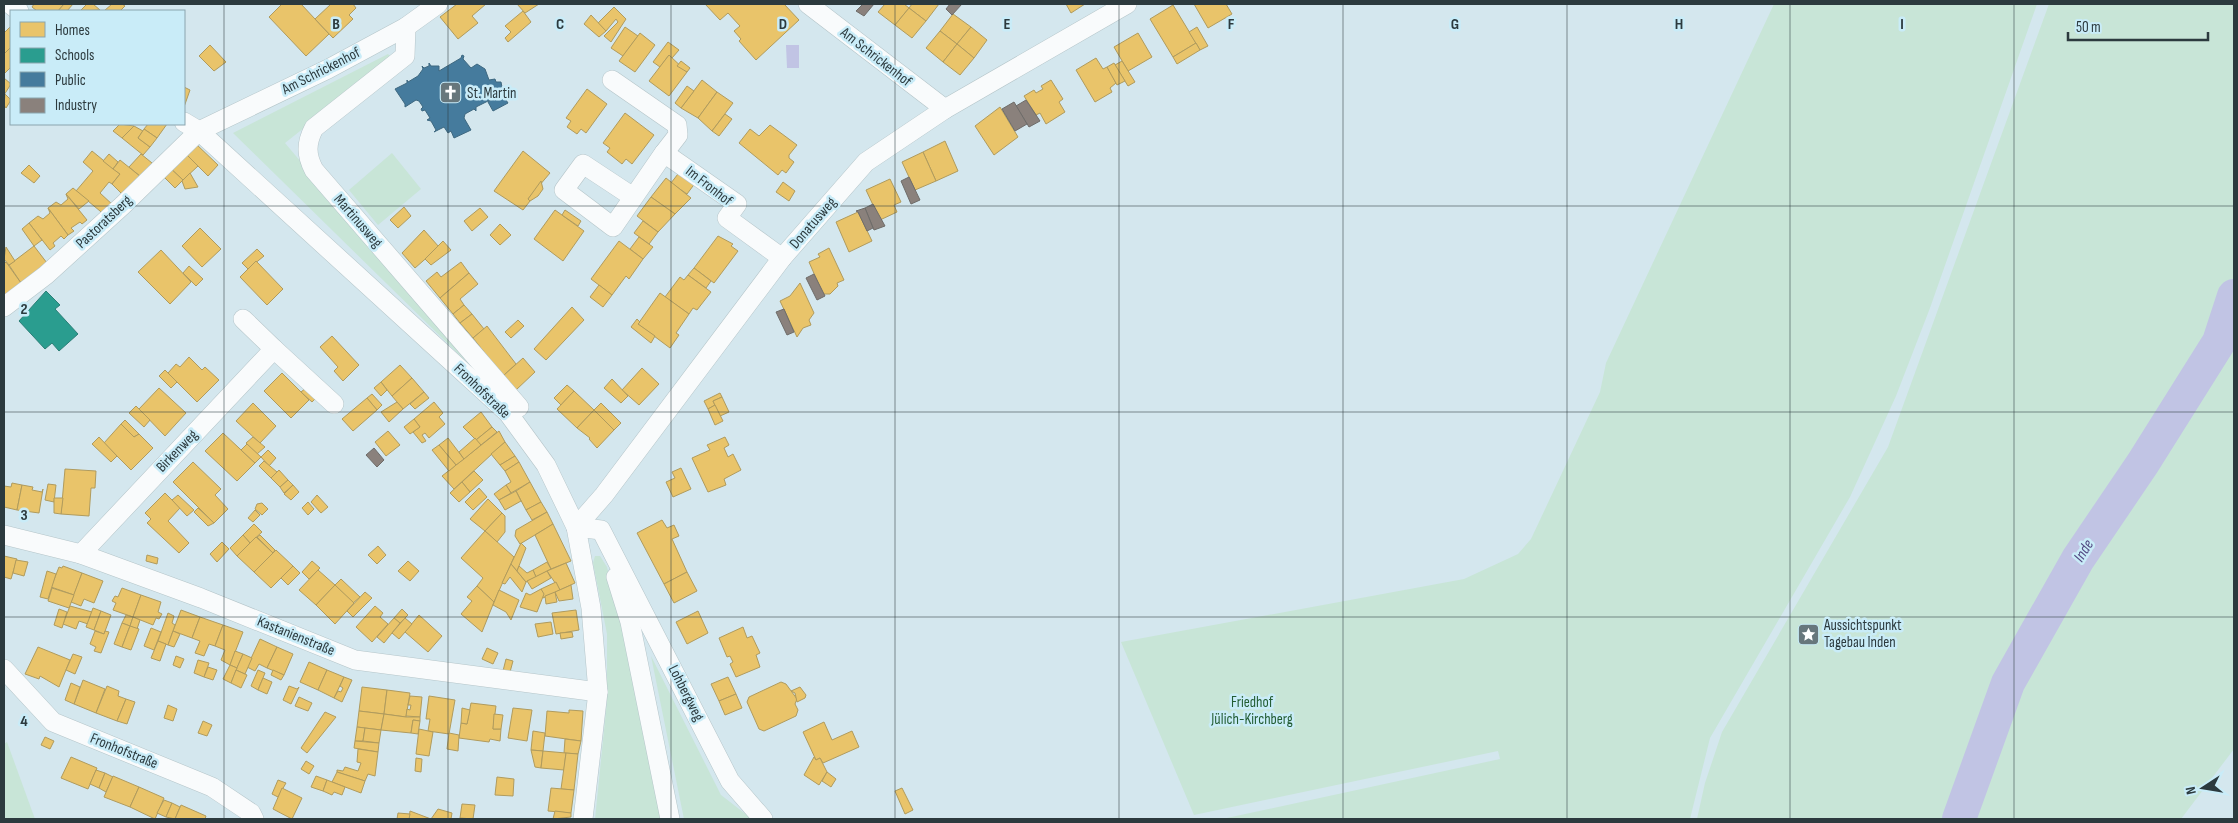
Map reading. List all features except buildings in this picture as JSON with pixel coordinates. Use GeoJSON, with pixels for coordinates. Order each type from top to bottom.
{"type":"FeatureCollection","features":[{"type":"Feature","properties":{"kind":"street","name":"Am Schrickenhof"},"geometry":{"type":"LineString","coordinates":[[192,127],[328,69],[406,27],[438,4]]}},
{"type":"Feature","properties":{"kind":"street","name":"Am Schrickenhof"},"geometry":{"type":"LineString","coordinates":[[808,4],[945,109]]}},
{"type":"Feature","properties":{"kind":"street","name":"Donatusweg"},"geometry":{"type":"LineString","coordinates":[[576,527],[604,495],[782,258],[866,162],[945,109],[1127,4]]}},
{"type":"Feature","properties":{"kind":"street","name":"Martinusweg"},"geometry":{"type":"LineString","coordinates":[[406,27],[405,56],[314,128],[308,140],[308,158],[314,170],[519,407],[508,413]]}},
{"type":"Feature","properties":{"kind":"street"},"geometry":{"type":"LineString","coordinates":[[612,80],[676,125],[678,135],[633,197]]}},
{"type":"Feature","properties":{"kind":"street","name":"Pastoratsberg"},"geometry":{"type":"LineString","coordinates":[[4,307],[46,275],[123,205],[192,127]]}},
{"type":"Feature","properties":{"kind":"street","name":"Fronhofstraße"},"geometry":{"type":"LineString","coordinates":[[192,127],[508,413],[546,465],[576,527],[591,608],[598,692],[583,819]]}},
{"type":"Feature","properties":{"kind":"street","name":"Im Fronhof"},"geometry":{"type":"LineString","coordinates":[[664,153],[737,204],[727,218],[782,258]]}},
{"type":"Feature","properties":{"kind":"street"},"geometry":{"type":"LineString","coordinates":[[243,319],[334,404]]}},
{"type":"Feature","properties":{"kind":"street","name":"Birkenweg"},"geometry":{"type":"LineString","coordinates":[[81,554],[274,349]]}},
{"type":"Feature","properties":{"kind":"street","name":"Lohbergweg"},"geometry":{"type":"LineString","coordinates":[[576,527],[601,530],[730,781],[763,819]]}},
{"type":"Feature","properties":{"kind":"street","name":"Kastanienstraße"},"geometry":{"type":"LineString","coordinates":[[4,535],[81,554],[201,598],[355,660],[598,692]]}},
{"type":"Feature","properties":{"kind":"street","name":"Lohbergweg"},"geometry":{"type":"LineString","coordinates":[[617,561],[615,575],[630,622],[670,819]]}},
{"type":"Feature","properties":{"kind":"street","name":"Fronhofstraße"},"geometry":{"type":"LineString","coordinates":[[4,669],[54,722],[212,787],[251,813],[254,819]]}},
{"type":"Feature","properties":{"kind":"green space","name":"Friedhof Jülich-Kirchberg"},"geometry":{"type":"Polygon","coordinates":[[[1774,4],[2037,4],[1930,308],[1896,396],[1850,497],[1710,738],[1690,819],[1222,819],[1500,759],[1498,751],[1194,815],[1121,642],[1464,579],[1518,554],[1531,539],[1600,392],[1606,363],[1774,4]]]}},
{"type":"Feature","properties":{"kind":"green space"},"geometry":{"type":"Polygon","coordinates":[[[2049,4],[2234,4],[2234,749],[2181,819],[1697,819],[1705,783],[1722,732],[1888,447],[2049,4]]]}},
{"type":"Feature","properties":{"kind":"green space"},"geometry":{"type":"Polygon","coordinates":[[[388,54],[392,58],[285,143],[488,383],[233,133],[388,54]]]}},
{"type":"Feature","properties":{"kind":"green space"},"geometry":{"type":"Polygon","coordinates":[[[392,153],[421,189],[378,225],[349,190],[392,153]]]}},
{"type":"Feature","properties":{"kind":"green space"},"geometry":{"type":"Polygon","coordinates":[[[595,556],[600,556],[607,567],[622,626],[661,819],[595,819],[607,701],[607,634],[593,563],[595,556]]]}},
{"type":"Feature","properties":{"kind":"green space"},"geometry":{"type":"Polygon","coordinates":[[[651,656],[721,795],[752,819],[684,819],[651,656]]]}},
{"type":"Feature","properties":{"kind":"green space"},"geometry":{"type":"Polygon","coordinates":[[[7,742],[35,819],[4,819],[4,744],[7,742]]]}},
{"type":"Feature","properties":{"kind":"water"},"geometry":{"type":"Polygon","coordinates":[[[786,45],[799,45],[799,68],[787,68],[786,45]]]}},
{"type":"Feature","properties":{"kind":"waterway","name":"Inde"},"geometry":{"type":"LineString","coordinates":[[1959,819],[2008,683],[2078,559],[2143,463],[2219,342],[2234,296]]}},
{"type":"Feature","properties":{"kind":"place","name":"St. Martin"},"geometry":{"type":"Point","coordinates":[451,93]}},
{"type":"Feature","properties":{"kind":"place","name":"Aussichtspunkt Tagebau Inden"},"geometry":{"type":"Point","coordinates":[1808,634]}}]}
